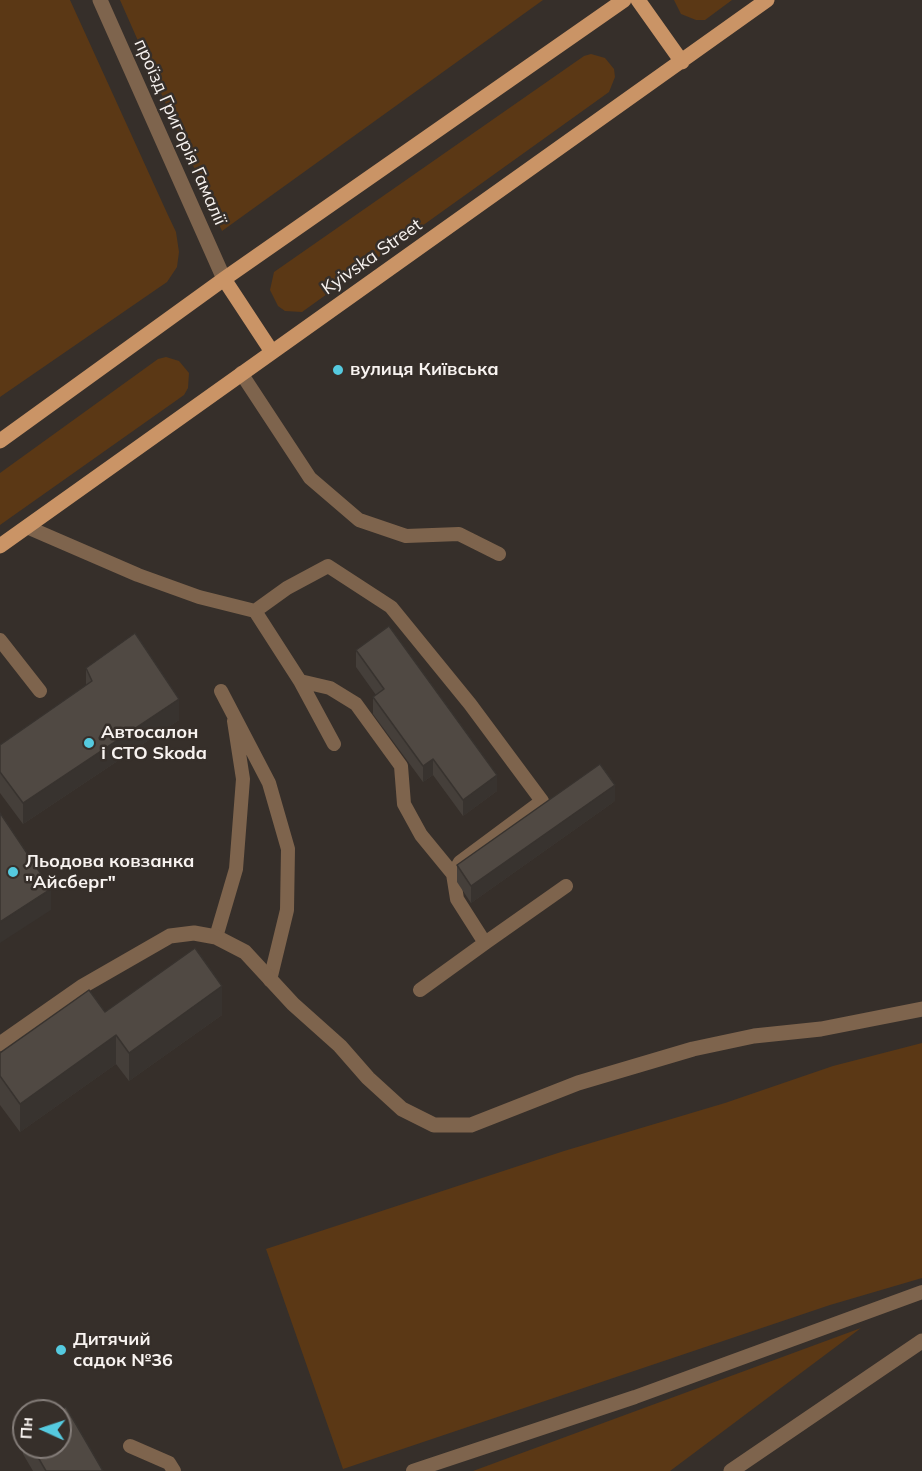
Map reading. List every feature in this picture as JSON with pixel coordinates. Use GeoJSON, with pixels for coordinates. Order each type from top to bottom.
{"type":"FeatureCollection","features":[{"type":"Feature","properties":{"kind":"main road"},"geometry":{"type":"LineString","coordinates":[[0,441],[224,279],[624,0]]}},
{"type":"Feature","properties":{"kind":"main road"},"geometry":{"type":"LineString","coordinates":[[638,0],[682,62]]}},
{"type":"Feature","properties":{"kind":"main road","name":"Kyivska Street"},"geometry":{"type":"LineString","coordinates":[[0,546],[767,0]]}},
{"type":"Feature","properties":{"kind":"main road"},"geometry":{"type":"LineString","coordinates":[[224,279],[272,352]]}},
{"type":"Feature","properties":{"kind":"street","name":"проїзд Григорія Гамалії"},"geometry":{"type":"LineString","coordinates":[[100,0],[224,279]]}},
{"type":"Feature","properties":{"kind":"street"},"geometry":{"type":"LineString","coordinates":[[0,1044],[83,986],[170,936],[194,933],[216,937],[244,952],[402,1109],[434,1125],[471,1125],[578,1083],[693,1049],[754,1036],[821,1029],[922,1009]]}},
{"type":"Feature","properties":{"kind":"street"},"geometry":{"type":"LineString","coordinates":[[731,1471],[922,1341]]}},
{"type":"Feature","properties":{"kind":"lane"},"geometry":{"type":"LineString","coordinates":[[241,373],[310,478],[359,520],[406,536],[459,534],[499,554]]}},
{"type":"Feature","properties":{"kind":"lane"},"geometry":{"type":"LineString","coordinates":[[27,527],[199,597],[255,611],[300,681],[334,744]]}},
{"type":"Feature","properties":{"kind":"lane"},"geometry":{"type":"LineString","coordinates":[[255,611],[287,588],[328,566],[391,607],[470,704],[542,801],[460,861],[453,874]]}},
{"type":"Feature","properties":{"kind":"lane"},"geometry":{"type":"LineString","coordinates":[[0,640],[40,691]]}},
{"type":"Feature","properties":{"kind":"lane"},"geometry":{"type":"LineString","coordinates":[[300,681],[330,688],[356,704],[401,766],[404,804],[421,835],[453,874],[457,899],[485,943]]}},
{"type":"Feature","properties":{"kind":"lane"},"geometry":{"type":"LineString","coordinates":[[221,691],[233,717],[246,734],[269,783],[288,849],[287,910],[270,980]]}},
{"type":"Feature","properties":{"kind":"lane"},"geometry":{"type":"LineString","coordinates":[[216,937],[237,857],[243,779],[233,717]]}},
{"type":"Feature","properties":{"kind":"lane"},"geometry":{"type":"LineString","coordinates":[[420,990],[566,886]]}},
{"type":"Feature","properties":{"kind":"lane"},"geometry":{"type":"LineString","coordinates":[[412,1471],[635,1397],[922,1292]]}},
{"type":"Feature","properties":{"kind":"lane"},"geometry":{"type":"LineString","coordinates":[[130,1446],[169,1463],[174,1471]]}},
{"type":"Feature","properties":{"kind":"shaded area"},"geometry":{"type":"Polygon","coordinates":[[[0,0],[70,0],[176,232],[179,252],[177,267],[167,282],[0,397],[0,0]]]}},
{"type":"Feature","properties":{"kind":"shaded area"},"geometry":{"type":"Polygon","coordinates":[[[120,0],[543,0],[222,231],[120,0]]]}},
{"type":"Feature","properties":{"kind":"shaded area"},"geometry":{"type":"Polygon","coordinates":[[[674,0],[732,0],[705,20],[696,20],[681,14],[674,0]]]}},
{"type":"Feature","properties":{"kind":"shaded area"},"geometry":{"type":"Polygon","coordinates":[[[591,54],[605,58],[614,69],[615,77],[609,92],[302,312],[285,311],[278,306],[270,290],[274,272],[584,56],[591,54]]]}},
{"type":"Feature","properties":{"kind":"shaded area"},"geometry":{"type":"Polygon","coordinates":[[[166,357],[179,361],[189,373],[188,388],[184,395],[0,525],[0,473],[158,359],[166,357]]]}},
{"type":"Feature","properties":{"kind":"shaded area"},"geometry":{"type":"Polygon","coordinates":[[[922,1043],[922,1278],[830,1305],[343,1469],[266,1249],[564,1151],[725,1103],[833,1066],[922,1043]]]}},
{"type":"Feature","properties":{"kind":"shaded area"},"geometry":{"type":"Polygon","coordinates":[[[861,1328],[670,1471],[473,1471],[861,1328]]]}},
{"type":"Feature","properties":{"kind":"building"},"geometry":{"type":"Polygon","coordinates":[[[389,626],[497,775],[463,800],[433,759],[423,766],[373,697],[384,689],[356,650],[389,626]]]}},
{"type":"Feature","properties":{"kind":"building","name":"Автосалон і СТО Skoda"},"geometry":{"type":"Polygon","coordinates":[[[135,633],[179,699],[23,803],[0,772],[0,745],[92,681],[86,668],[135,633]]]}},
{"type":"Feature","properties":{"kind":"building"},"geometry":{"type":"Polygon","coordinates":[[[600,764],[615,785],[471,886],[457,865],[600,764]]]}},
{"type":"Feature","properties":{"kind":"building","name":"Льодова ковзанка \"Айсберг\""},"geometry":{"type":"Polygon","coordinates":[[[0,813],[51,889],[0,922],[0,813]]]}},
{"type":"Feature","properties":{"kind":"building"},"geometry":{"type":"Polygon","coordinates":[[[195,948],[222,986],[129,1053],[116,1035],[20,1104],[0,1076],[0,1053],[89,990],[105,1012],[195,948]]]}},
{"type":"Feature","properties":{"kind":"building"},"geometry":{"type":"Polygon","coordinates":[[[72,1417],[103,1471],[46,1471],[39,1459],[72,1459],[72,1417]]]}},
{"type":"Feature","properties":{"kind":"place","name":"вулиця Київська"},"geometry":{"type":"Point","coordinates":[338,370]}},
{"type":"Feature","properties":{"kind":"place","name":"Автосалон і СТО Skoda"},"geometry":{"type":"Point","coordinates":[89,743]}},
{"type":"Feature","properties":{"kind":"place","name":"Льодова ковзанка \"Айсберг\""},"geometry":{"type":"Point","coordinates":[13,872]}},
{"type":"Feature","properties":{"kind":"place","name":"Дитячий садок №36"},"geometry":{"type":"Point","coordinates":[61,1350]}}]}
